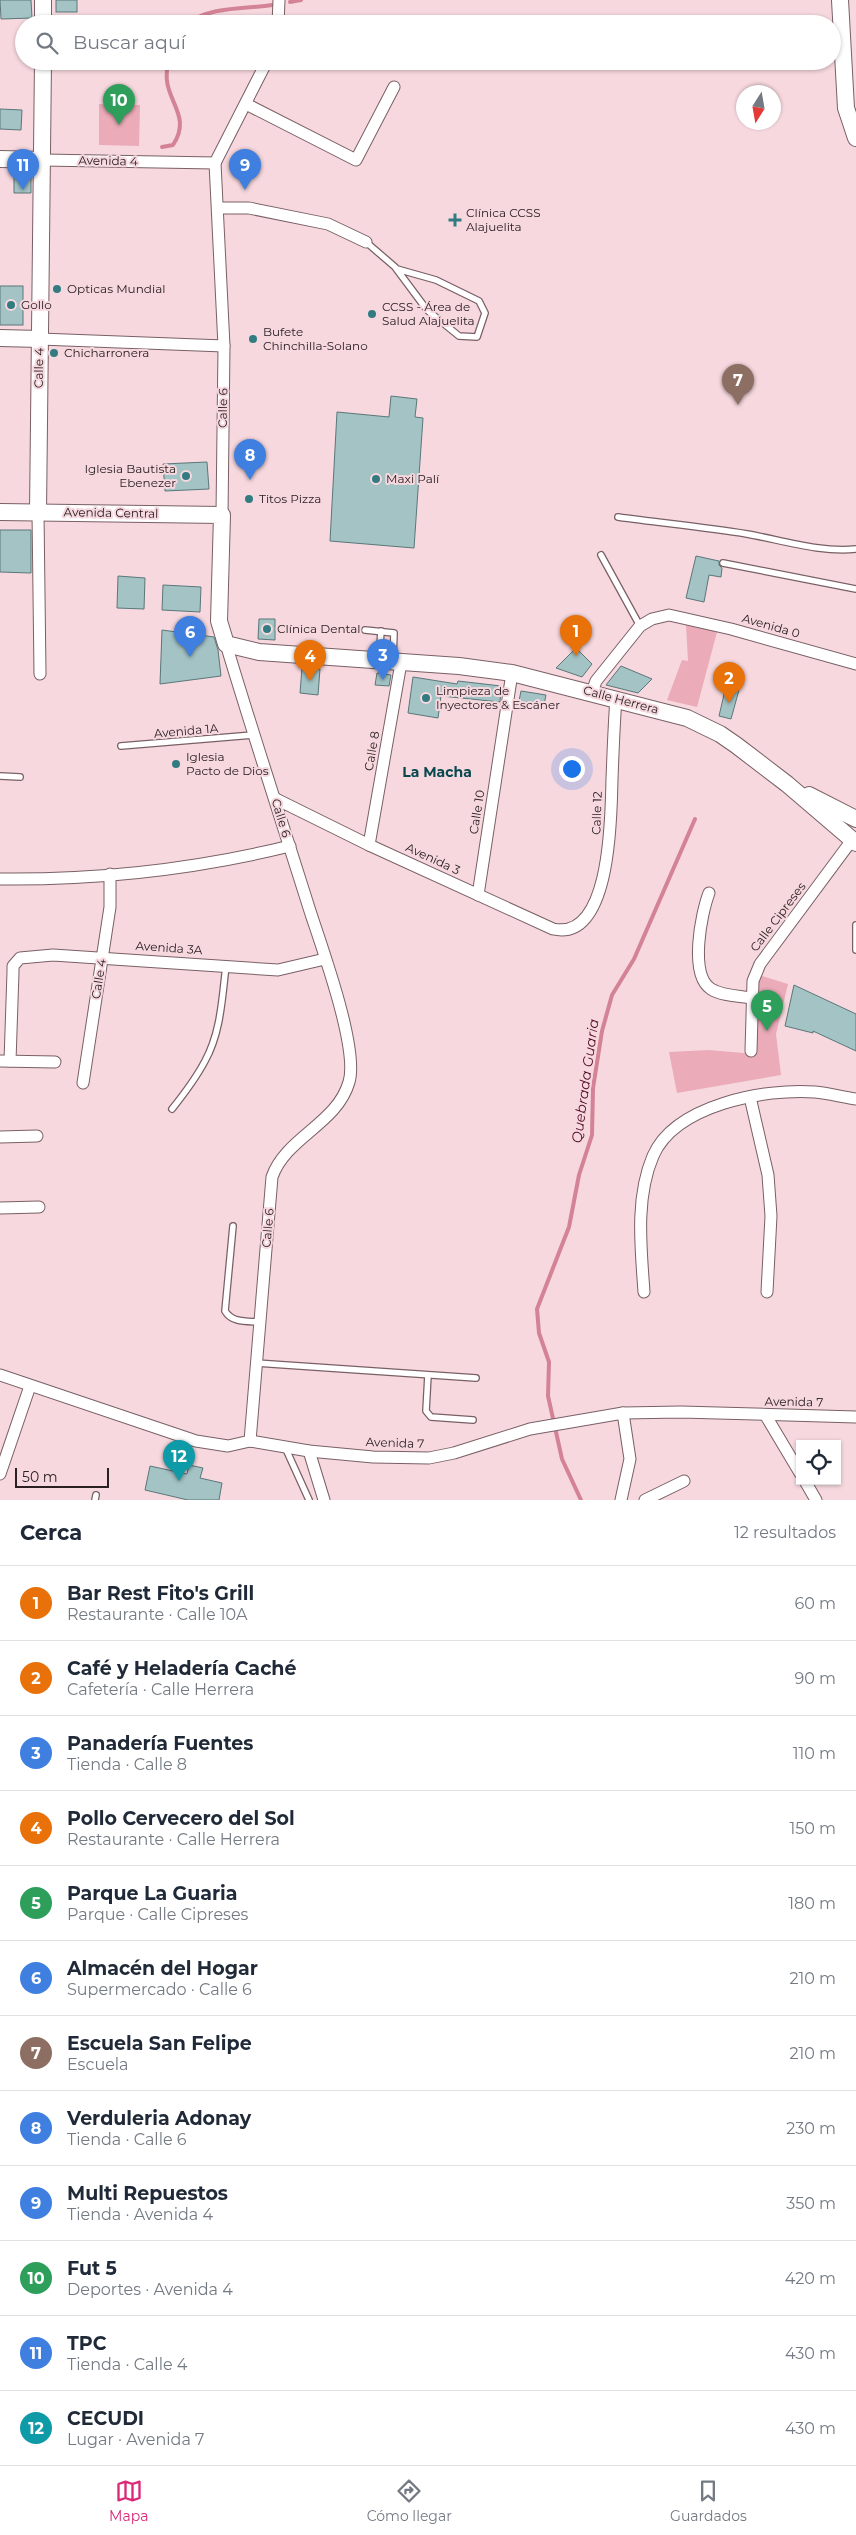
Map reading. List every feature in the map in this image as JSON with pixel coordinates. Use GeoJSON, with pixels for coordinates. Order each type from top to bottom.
{"type":"FeatureCollection","features":[{"type":"Feature","properties":{"kind":"street"},"geometry":{"type":"LineString","coordinates":[[43,0],[43,15]]}},
{"type":"Feature","properties":{"kind":"street"},"geometry":{"type":"LineString","coordinates":[[278,15],[279,0]]}},
{"type":"Feature","properties":{"kind":"street"},"geometry":{"type":"LineString","coordinates":[[840,0],[841,15]]}},
{"type":"Feature","properties":{"kind":"street"},"geometry":{"type":"LineString","coordinates":[[841,18],[846,108],[856,138]]}},
{"type":"Feature","properties":{"kind":"street","name":"Calle 4"},"geometry":{"type":"LineString","coordinates":[[40,674],[38,513],[43,70]]}},
{"type":"Feature","properties":{"kind":"street"},"geometry":{"type":"LineString","coordinates":[[215,163],[263,70]]}},
{"type":"Feature","properties":{"kind":"street"},"geometry":{"type":"LineString","coordinates":[[246,104],[356,160],[394,87]]}},
{"type":"Feature","properties":{"kind":"street","name":"Avenida 4"},"geometry":{"type":"LineString","coordinates":[[0,159],[215,163]]}},
{"type":"Feature","properties":{"kind":"street","name":"Calle 6"},"geometry":{"type":"LineString","coordinates":[[215,163],[219,208],[224,346],[219,621],[276,800],[350,1045],[351,1073],[340,1102],[286,1152],[275,1170],[250,1441]]}},
{"type":"Feature","properties":{"kind":"street"},"geometry":{"type":"LineString","coordinates":[[219,208],[249,208],[328,224],[366,242]]}},
{"type":"Feature","properties":{"kind":"street"},"geometry":{"type":"LineString","coordinates":[[0,338],[224,346]]}},
{"type":"Feature","properties":{"kind":"street","name":"Avenida Central"},"geometry":{"type":"LineString","coordinates":[[0,512],[222,515]]}},
{"type":"Feature","properties":{"kind":"street","name":"Avenida 0"},"geometry":{"type":"LineString","coordinates":[[640,626],[660,616],[677,616],[856,664]]}},
{"type":"Feature","properties":{"kind":"street"},"geometry":{"type":"LineString","coordinates":[[592,692],[596,681],[640,626]]}},
{"type":"Feature","properties":{"kind":"street","name":"Calle Herrera"},"geometry":{"type":"LineString","coordinates":[[226,644],[259,652],[459,666],[512,674],[616,698],[687,718],[713,730],[787,784],[854,842]]}},
{"type":"Feature","properties":{"kind":"street","name":"Calle 8"},"geometry":{"type":"LineString","coordinates":[[369,845],[391,662]]}},
{"type":"Feature","properties":{"kind":"street","name":"Calle 10"},"geometry":{"type":"LineString","coordinates":[[478,895],[512,674]]}},
{"type":"Feature","properties":{"kind":"street","name":"Calle 12"},"geometry":{"type":"LineString","coordinates":[[581,922],[596,901],[609,853],[616,698]]}},
{"type":"Feature","properties":{"kind":"street"},"geometry":{"type":"LineString","coordinates":[[787,784],[856,819]]}},
{"type":"Feature","properties":{"kind":"street","name":"Avenida 3"},"geometry":{"type":"LineString","coordinates":[[276,800],[369,845],[553,928],[569,929],[581,922]]}},
{"type":"Feature","properties":{"kind":"street","name":"Calle Cipreses"},"geometry":{"type":"LineString","coordinates":[[751,1051],[753,981],[760,964],[854,842]]}},
{"type":"Feature","properties":{"kind":"street"},"geometry":{"type":"LineString","coordinates":[[0,879],[110,874],[236,859],[290,846]]}},
{"type":"Feature","properties":{"kind":"street","name":"Calle 4"},"geometry":{"type":"LineString","coordinates":[[83,1084],[110,907],[110,874]]}},
{"type":"Feature","properties":{"kind":"street"},"geometry":{"type":"LineString","coordinates":[[708,894],[699,928],[699,954],[703,981],[714,991],[752,998]]}},
{"type":"Feature","properties":{"kind":"street","name":"Avenida 3A"},"geometry":{"type":"LineString","coordinates":[[5,1061],[13,966],[20,958],[53,955],[102,957],[278,970],[325,960]]}},
{"type":"Feature","properties":{"kind":"street"},"geometry":{"type":"LineString","coordinates":[[5,1061],[55,1062]]}},
{"type":"Feature","properties":{"kind":"street"},"geometry":{"type":"LineString","coordinates":[[644,1292],[641,1240],[643,1192],[653,1155],[678,1125],[712,1107],[750,1097],[814,1092],[856,1099]]}},
{"type":"Feature","properties":{"kind":"street"},"geometry":{"type":"LineString","coordinates":[[750,1097],[768,1184],[771,1216],[767,1292]]}},
{"type":"Feature","properties":{"kind":"street"},"geometry":{"type":"LineString","coordinates":[[0,1137],[37,1136]]}},
{"type":"Feature","properties":{"kind":"street"},"geometry":{"type":"LineString","coordinates":[[0,1208],[39,1207]]}},
{"type":"Feature","properties":{"kind":"street","name":"Avenida 7"},"geometry":{"type":"LineString","coordinates":[[0,1375],[196,1441],[228,1446],[250,1441],[309,1451],[373,1457],[429,1458],[454,1453],[530,1430],[587,1418],[623,1413],[681,1412],[766,1416],[856,1417]]}},
{"type":"Feature","properties":{"kind":"street"},"geometry":{"type":"LineString","coordinates":[[0,1474],[30,1386]]}},
{"type":"Feature","properties":{"kind":"street"},"geometry":{"type":"LineString","coordinates":[[621,1500],[630,1460],[623,1413]]}},
{"type":"Feature","properties":{"kind":"street"},"geometry":{"type":"LineString","coordinates":[[766,1416],[796,1466]]}},
{"type":"Feature","properties":{"kind":"street"},"geometry":{"type":"LineString","coordinates":[[309,1451],[324,1500]]}},
{"type":"Feature","properties":{"kind":"street"},"geometry":{"type":"LineString","coordinates":[[645,1500],[684,1481]]}},
{"type":"Feature","properties":{"kind":"street"},"geometry":{"type":"LineString","coordinates":[[807,1485],[816,1500]]}},
{"type":"Feature","properties":{"kind":"lane"},"geometry":{"type":"LineString","coordinates":[[366,242],[397,269],[428,310],[459,336],[477,338],[485,313],[478,301],[436,280],[397,269]]}},
{"type":"Feature","properties":{"kind":"lane"},"geometry":{"type":"LineString","coordinates":[[618,517],[806,544],[825,550],[856,549]]}},
{"type":"Feature","properties":{"kind":"lane"},"geometry":{"type":"LineString","coordinates":[[601,555],[640,626]]}},
{"type":"Feature","properties":{"kind":"lane"},"geometry":{"type":"LineString","coordinates":[[723,563],[856,589]]}},
{"type":"Feature","properties":{"kind":"lane"},"geometry":{"type":"LineString","coordinates":[[365,630],[394,633],[391,662]]}},
{"type":"Feature","properties":{"kind":"lane"},"geometry":{"type":"LineString","coordinates":[[381,631],[391,662]]}},
{"type":"Feature","properties":{"kind":"lane","name":"Avenida 1A"},"geometry":{"type":"LineString","coordinates":[[121,746],[254,735]]}},
{"type":"Feature","properties":{"kind":"lane"},"geometry":{"type":"LineString","coordinates":[[0,776],[20,777]]}},
{"type":"Feature","properties":{"kind":"lane"},"geometry":{"type":"LineString","coordinates":[[856,925],[856,950]]}},
{"type":"Feature","properties":{"kind":"lane"},"geometry":{"type":"LineString","coordinates":[[172,1109],[194,1080],[214,1041],[219,1022],[226,966]]}},
{"type":"Feature","properties":{"kind":"lane"},"geometry":{"type":"LineString","coordinates":[[233,1226],[225,1311],[229,1318],[260,1322]]}},
{"type":"Feature","properties":{"kind":"lane"},"geometry":{"type":"LineString","coordinates":[[256,1362],[476,1378]]}},
{"type":"Feature","properties":{"kind":"lane"},"geometry":{"type":"LineString","coordinates":[[428,1375],[426,1411],[431,1417],[473,1420]]}},
{"type":"Feature","properties":{"kind":"lane"},"geometry":{"type":"LineString","coordinates":[[284,1446],[309,1500]]}},
{"type":"Feature","properties":{"kind":"shaded area"},"geometry":{"type":"Polygon","coordinates":[[[99,104],[140,105],[139,146],[99,145],[99,104]]]}},
{"type":"Feature","properties":{"kind":"shaded area"},"geometry":{"type":"Polygon","coordinates":[[[686,625],[717,632],[697,707],[667,700],[682,660],[688,661],[686,625]]]}},
{"type":"Feature","properties":{"kind":"shaded area"},"geometry":{"type":"Polygon","coordinates":[[[759,975],[788,984],[776,1034],[781,1075],[677,1093],[669,1052],[708,1050],[756,1054],[759,975]]]}},
{"type":"Feature","properties":{"kind":"building"},"geometry":{"type":"Polygon","coordinates":[[[0,0],[31,0],[32,15],[15,15],[15,19],[1,19],[0,0]]]}},
{"type":"Feature","properties":{"kind":"building"},"geometry":{"type":"Polygon","coordinates":[[[56,0],[77,0],[77,12],[56,12],[56,0]]]}},
{"type":"Feature","properties":{"kind":"building"},"geometry":{"type":"Polygon","coordinates":[[[0,109],[22,110],[21,130],[0,129],[0,109]]]}},
{"type":"Feature","properties":{"kind":"building"},"geometry":{"type":"Polygon","coordinates":[[[31,173],[31,193],[14,193],[14,174],[31,173]]]}},
{"type":"Feature","properties":{"kind":"building","name":"Gollo"},"geometry":{"type":"Polygon","coordinates":[[[0,286],[23,286],[23,325],[0,325],[0,286]]]}},
{"type":"Feature","properties":{"kind":"building","name":"Maxi Palí"},"geometry":{"type":"Polygon","coordinates":[[[391,396],[417,399],[415,417],[423,418],[414,548],[330,541],[337,412],[389,417],[391,396]]]}},
{"type":"Feature","properties":{"kind":"building","name":"Iglesia Bautista Ebenezer"},"geometry":{"type":"Polygon","coordinates":[[[207,462],[209,489],[165,491],[163,464],[207,462]]]}},
{"type":"Feature","properties":{"kind":"building"},"geometry":{"type":"Polygon","coordinates":[[[0,530],[31,530],[31,573],[0,572],[0,530]]]}},
{"type":"Feature","properties":{"kind":"building"},"geometry":{"type":"Polygon","coordinates":[[[696,556],[719,561],[719,565],[722,568],[721,577],[709,575],[704,602],[686,598],[696,556]]]}},
{"type":"Feature","properties":{"kind":"building"},"geometry":{"type":"Polygon","coordinates":[[[118,576],[145,578],[144,609],[117,608],[118,576]]]}},
{"type":"Feature","properties":{"kind":"building"},"geometry":{"type":"Polygon","coordinates":[[[163,585],[201,587],[200,612],[162,610],[163,585]]]}},
{"type":"Feature","properties":{"kind":"building","name":"Clínica Dental"},"geometry":{"type":"Polygon","coordinates":[[[259,619],[275,619],[275,640],[258,639],[259,619]]]}},
{"type":"Feature","properties":{"kind":"building"},"geometry":{"type":"Polygon","coordinates":[[[162,630],[214,637],[218,650],[221,676],[160,684],[162,630]]]}},
{"type":"Feature","properties":{"kind":"building"},"geometry":{"type":"Polygon","coordinates":[[[576,648],[592,664],[582,677],[556,668],[576,648]]]}},
{"type":"Feature","properties":{"kind":"building"},"geometry":{"type":"Polygon","coordinates":[[[621,666],[652,679],[638,693],[606,685],[621,666]]]}},
{"type":"Feature","properties":{"kind":"building"},"geometry":{"type":"Polygon","coordinates":[[[302,668],[320,669],[318,695],[300,693],[302,668]]]}},
{"type":"Feature","properties":{"kind":"building"},"geometry":{"type":"Polygon","coordinates":[[[377,673],[391,675],[389,686],[375,685],[377,673]]]}},
{"type":"Feature","properties":{"kind":"building"},"geometry":{"type":"Polygon","coordinates":[[[413,677],[457,684],[458,681],[501,686],[500,702],[441,696],[438,718],[408,713],[413,677]]]}},
{"type":"Feature","properties":{"kind":"building"},"geometry":{"type":"Polygon","coordinates":[[[726,686],[739,690],[731,719],[719,716],[726,686]]]}},
{"type":"Feature","properties":{"kind":"building"},"geometry":{"type":"Polygon","coordinates":[[[521,691],[546,695],[544,705],[519,701],[521,691]]]}},
{"type":"Feature","properties":{"kind":"building"},"geometry":{"type":"Polygon","coordinates":[[[794,985],[856,1014],[856,1051],[813,1031],[813,1033],[785,1026],[794,985]]]}},
{"type":"Feature","properties":{"kind":"building"},"geometry":{"type":"Polygon","coordinates":[[[189,1465],[203,1468],[200,1478],[222,1483],[219,1500],[188,1500],[145,1490],[150,1466],[187,1474],[189,1465]]]}},
{"type":"Feature","properties":{"kind":"waterway"},"geometry":{"type":"LineString","coordinates":[[290,2],[301,0]]}},
{"type":"Feature","properties":{"kind":"waterway"},"geometry":{"type":"LineString","coordinates":[[204,15],[228,9],[272,5]]}},
{"type":"Feature","properties":{"kind":"waterway"},"geometry":{"type":"LineString","coordinates":[[162,147],[173,145],[179,133],[180,123],[168,85],[168,70]]}},
{"type":"Feature","properties":{"kind":"waterway","name":"Quebrada Guaria"},"geometry":{"type":"LineString","coordinates":[[581,1500],[562,1459],[548,1396],[549,1362],[539,1333],[537,1309],[569,1227],[579,1175],[592,1135],[593,1088],[602,1031],[612,995],[634,959],[695,819]]}},
{"type":"Feature","properties":{"kind":"place","name":"Fut 5"},"geometry":{"type":"Point","coordinates":[119,125]}},
{"type":"Feature","properties":{"kind":"place","name":"TPC"},"geometry":{"type":"Point","coordinates":[23,190]}},
{"type":"Feature","properties":{"kind":"place","name":"Multi Repuestos"},"geometry":{"type":"Point","coordinates":[245,190]}},
{"type":"Feature","properties":{"kind":"place","name":"Clínica CCSS Alajuelita"},"geometry":{"type":"Point","coordinates":[455,220]}},
{"type":"Feature","properties":{"kind":"place","name":"Opticas Mundial"},"geometry":{"type":"Point","coordinates":[57,289]}},
{"type":"Feature","properties":{"kind":"place","name":"Gollo"},"geometry":{"type":"Point","coordinates":[11,305]}},
{"type":"Feature","properties":{"kind":"place","name":"CCSS - Área de Salud Alajuelita"},"geometry":{"type":"Point","coordinates":[372,314]}},
{"type":"Feature","properties":{"kind":"place","name":"Bufete Chinchilla-Solano"},"geometry":{"type":"Point","coordinates":[253,339]}},
{"type":"Feature","properties":{"kind":"place","name":"Chicharronera"},"geometry":{"type":"Point","coordinates":[54,353]}},
{"type":"Feature","properties":{"kind":"place","name":"Escuela San Felipe"},"geometry":{"type":"Point","coordinates":[738,405]}},
{"type":"Feature","properties":{"kind":"place","name":"Iglesia Bautista Ebenezer"},"geometry":{"type":"Point","coordinates":[186,476]}},
{"type":"Feature","properties":{"kind":"place","name":"Maxi Palí"},"geometry":{"type":"Point","coordinates":[376,479]}},
{"type":"Feature","properties":{"kind":"place","name":"Verduleria Adonay"},"geometry":{"type":"Point","coordinates":[250,480]}},
{"type":"Feature","properties":{"kind":"place","name":"Titos Pizza"},"geometry":{"type":"Point","coordinates":[249,499]}},
{"type":"Feature","properties":{"kind":"place","name":"Clínica Dental"},"geometry":{"type":"Point","coordinates":[267,629]}},
{"type":"Feature","properties":{"kind":"place","name":"Bar Rest Fito's Grill"},"geometry":{"type":"Point","coordinates":[576,656]}},
{"type":"Feature","properties":{"kind":"place","name":"Almacén del Hogar"},"geometry":{"type":"Point","coordinates":[190,657]}},
{"type":"Feature","properties":{"kind":"place","name":"Panadería Fuentes"},"geometry":{"type":"Point","coordinates":[383,680]}},
{"type":"Feature","properties":{"kind":"place","name":"Pollo Cervecero del Sol"},"geometry":{"type":"Point","coordinates":[310,681]}},
{"type":"Feature","properties":{"kind":"place","name":"Limpieza de Inyectores & Escáner"},"geometry":{"type":"Point","coordinates":[426,698]}},
{"type":"Feature","properties":{"kind":"place","name":"Café y Heladería Caché"},"geometry":{"type":"Point","coordinates":[729,703]}},
{"type":"Feature","properties":{"kind":"place","name":"Iglesia Pacto de Dios"},"geometry":{"type":"Point","coordinates":[176,764]}},
{"type":"Feature","properties":{"kind":"place","name":"Parque La Guaria"},"geometry":{"type":"Point","coordinates":[767,1031]}},
{"type":"Feature","properties":{"kind":"place","name":"CECUDI"},"geometry":{"type":"Point","coordinates":[179,1481]}},
{"type":"Feature","properties":{"kind":"district","name":"La Macha"},"geometry":{"type":"Point","coordinates":[437,772]}}]}
